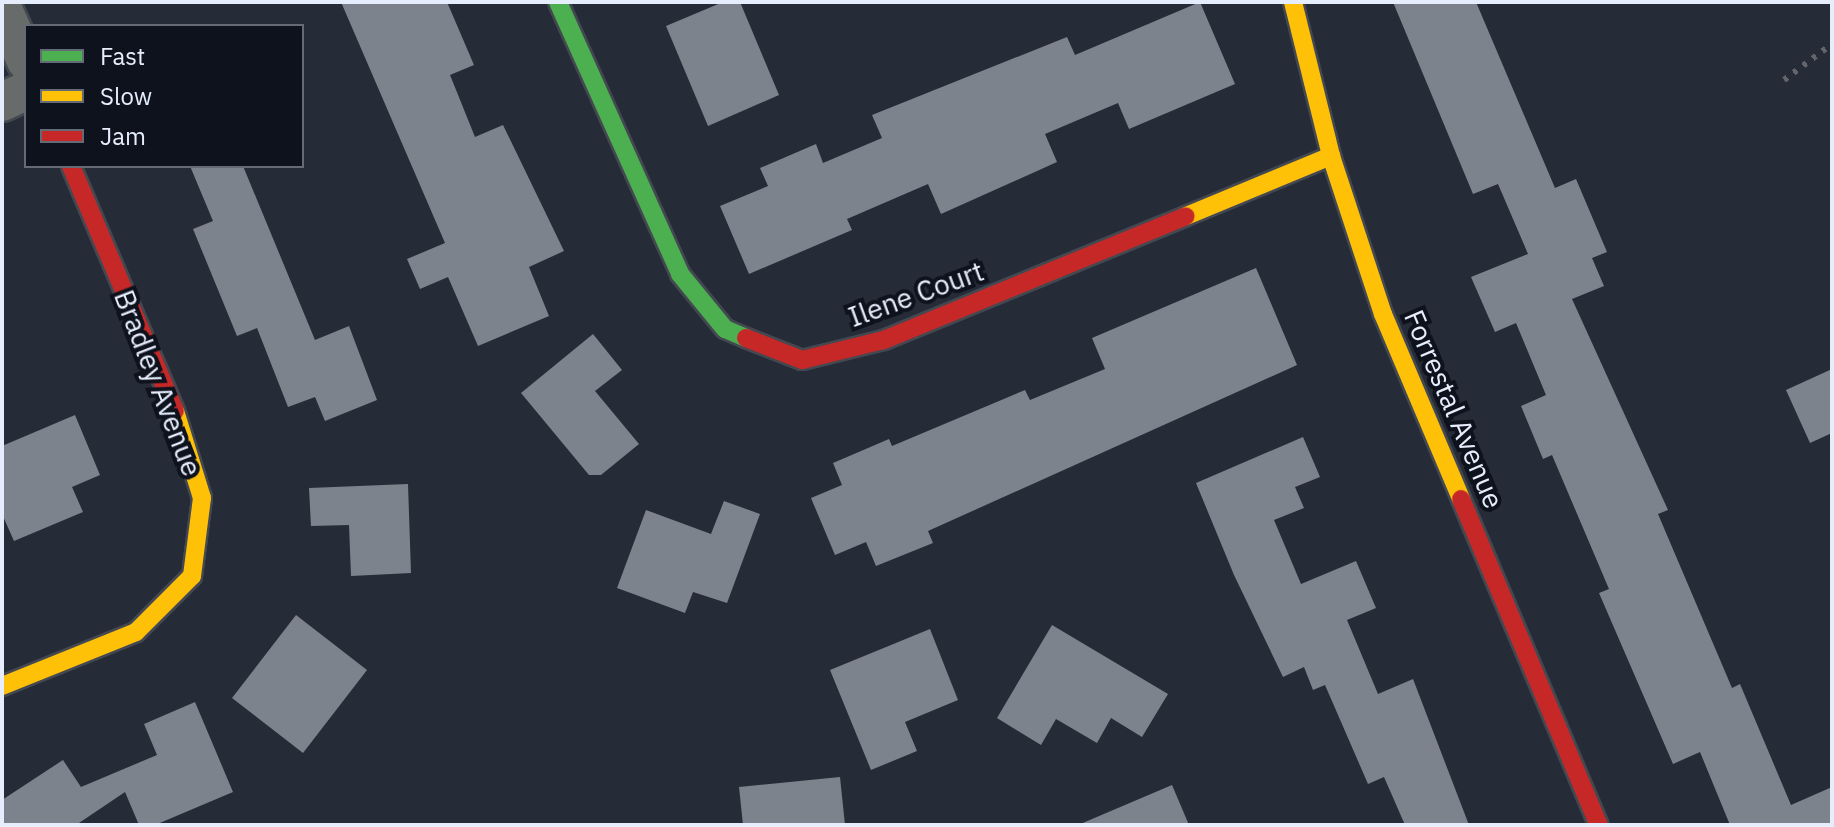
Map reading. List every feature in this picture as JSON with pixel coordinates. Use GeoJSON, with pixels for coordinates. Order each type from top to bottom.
{"type":"FeatureCollection","features":[{"type":"Feature","properties":{"kind":"street","name":"Ilene Court"},"geometry":{"type":"LineString","coordinates":[[558,2],[680,274],[725,329],[802,360],[884,340],[1331,156]]}},
{"type":"Feature","properties":{"kind":"street","name":"Forrestal Avenue"},"geometry":{"type":"LineString","coordinates":[[1293,2],[1331,156],[1383,314],[1599,825]]}},
{"type":"Feature","properties":{"kind":"street"},"geometry":{"type":"LineString","coordinates":[[2,7],[24,56]]}},
{"type":"Feature","properties":{"kind":"street"},"geometry":{"type":"LineString","coordinates":[[2,102],[24,92]]}},
{"type":"Feature","properties":{"kind":"street","name":"Bradley Avenue"},"geometry":{"type":"LineString","coordinates":[[2,686],[136,632],[192,576],[202,498],[182,431],[72,168]]}},
{"type":"Feature","properties":{"kind":"building"},"geometry":{"type":"Polygon","coordinates":[[[341,2],[447,2],[474,65],[450,75],[475,137],[503,125],[564,251],[529,267],[549,316],[478,346],[448,277],[420,289],[407,259],[445,243],[341,2]]]}},
{"type":"Feature","properties":{"kind":"building"},"geometry":{"type":"Polygon","coordinates":[[[723,2],[740,2],[779,95],[708,126],[666,26],[723,2]]]}},
{"type":"Feature","properties":{"kind":"building"},"geometry":{"type":"Polygon","coordinates":[[[1200,2],[1235,84],[1129,129],[1118,103],[1045,134],[1057,162],[941,214],[928,184],[847,219],[852,230],[749,274],[720,206],[768,186],[760,168],[816,144],[823,163],[882,138],[872,115],[1067,37],[1075,55],[1200,2]]]}},
{"type":"Feature","properties":{"kind":"building"},"geometry":{"type":"Polygon","coordinates":[[[1393,2],[1476,2],[1555,188],[1576,179],[1607,252],[1592,258],[1604,286],[1572,299],[1668,510],[1658,514],[1732,688],[1740,684],[1791,805],[1832,787],[1832,825],[1730,825],[1700,752],[1673,764],[1599,593],[1609,589],[1552,455],[1543,459],[1521,406],[1546,395],[1516,323],[1495,332],[1471,277],[1528,254],[1498,184],[1473,194],[1393,2]]]}},
{"type":"Feature","properties":{"kind":"building"},"geometry":{"type":"Polygon","coordinates":[[[191,168],[244,168],[315,340],[349,326],[377,400],[325,421],[315,397],[288,407],[257,328],[237,336],[193,229],[213,221],[191,168]]]}},
{"type":"Feature","properties":{"kind":"building"},"geometry":{"type":"Polygon","coordinates":[[[1256,268],[1297,365],[928,531],[933,543],[876,566],[866,542],[835,555],[811,498],[842,485],[833,463],[889,439],[892,446],[1025,390],[1030,400],[1105,369],[1092,338],[1256,268]]]}},
{"type":"Feature","properties":{"kind":"building"},"geometry":{"type":"Polygon","coordinates":[[[593,334],[622,370],[595,391],[639,444],[601,475],[589,475],[521,393],[593,334]]]}},
{"type":"Feature","properties":{"kind":"building"},"geometry":{"type":"Polygon","coordinates":[[[1832,369],[1832,433],[1810,443],[1786,390],[1832,369]]]}},
{"type":"Feature","properties":{"kind":"building"},"geometry":{"type":"Polygon","coordinates":[[[75,415],[100,475],[72,487],[83,512],[14,541],[2,514],[2,446],[75,415]]]}},
{"type":"Feature","properties":{"kind":"building"},"geometry":{"type":"Polygon","coordinates":[[[1303,437],[1320,477],[1295,487],[1304,508],[1274,520],[1301,584],[1356,561],[1376,608],[1347,620],[1378,694],[1413,679],[1469,825],[1405,825],[1384,777],[1368,784],[1325,685],[1313,690],[1304,667],[1283,677],[1234,575],[1196,483],[1303,437]]]}},
{"type":"Feature","properties":{"kind":"building"},"geometry":{"type":"Polygon","coordinates":[[[408,484],[411,573],[351,576],[349,525],[311,526],[309,488],[408,484]]]}},
{"type":"Feature","properties":{"kind":"building"},"geometry":{"type":"Polygon","coordinates":[[[724,501],[760,514],[727,603],[693,592],[685,613],[617,588],[646,510],[711,534],[724,501]]]}},
{"type":"Feature","properties":{"kind":"building"},"geometry":{"type":"Polygon","coordinates":[[[296,615],[367,670],[303,753],[232,698],[296,615]]]}},
{"type":"Feature","properties":{"kind":"building"},"geometry":{"type":"Polygon","coordinates":[[[1052,625],[1168,694],[1142,737],[1111,718],[1097,743],[1056,719],[1041,745],[997,718],[1052,625]]]}},
{"type":"Feature","properties":{"kind":"building"},"geometry":{"type":"Polygon","coordinates":[[[930,629],[958,700],[905,722],[917,751],[871,770],[830,670],[930,629]]]}},
{"type":"Feature","properties":{"kind":"building"},"geometry":{"type":"Polygon","coordinates":[[[195,702],[233,792],[155,825],[139,825],[125,792],[76,825],[2,825],[2,800],[63,760],[81,787],[157,755],[144,724],[195,702]]]}},
{"type":"Feature","properties":{"kind":"building"},"geometry":{"type":"Polygon","coordinates":[[[840,777],[845,825],[743,825],[739,787],[840,777]]]}},
{"type":"Feature","properties":{"kind":"building"},"geometry":{"type":"Polygon","coordinates":[[[1172,785],[1189,825],[1078,825],[1172,785]]]}},
{"type":"Feature","properties":{"kind":"railway"},"geometry":{"type":"LineString","coordinates":[[1784,80],[1832,44]]}},
{"type":"Feature","properties":{"kind":"traffic: fast"},"geometry":{"type":"LineString","coordinates":[[558,2],[680,274],[725,329],[746,338]]}},
{"type":"Feature","properties":{"kind":"traffic: slow"},"geometry":{"type":"LineString","coordinates":[[1293,2],[1331,156],[1383,314],[1461,499]]}},
{"type":"Feature","properties":{"kind":"traffic: slow"},"geometry":{"type":"LineString","coordinates":[[1186,216],[1331,156]]}},
{"type":"Feature","properties":{"kind":"traffic: slow"},"geometry":{"type":"LineString","coordinates":[[2,686],[136,632],[192,576],[202,498],[175,411]]}},
{"type":"Feature","properties":{"kind":"traffic: jam"},"geometry":{"type":"LineString","coordinates":[[72,168],[175,411]]}},
{"type":"Feature","properties":{"kind":"traffic: jam"},"geometry":{"type":"LineString","coordinates":[[746,338],[802,360],[884,340],[1186,216]]}},
{"type":"Feature","properties":{"kind":"traffic: jam"},"geometry":{"type":"LineString","coordinates":[[1461,499],[1599,825]]}}]}
